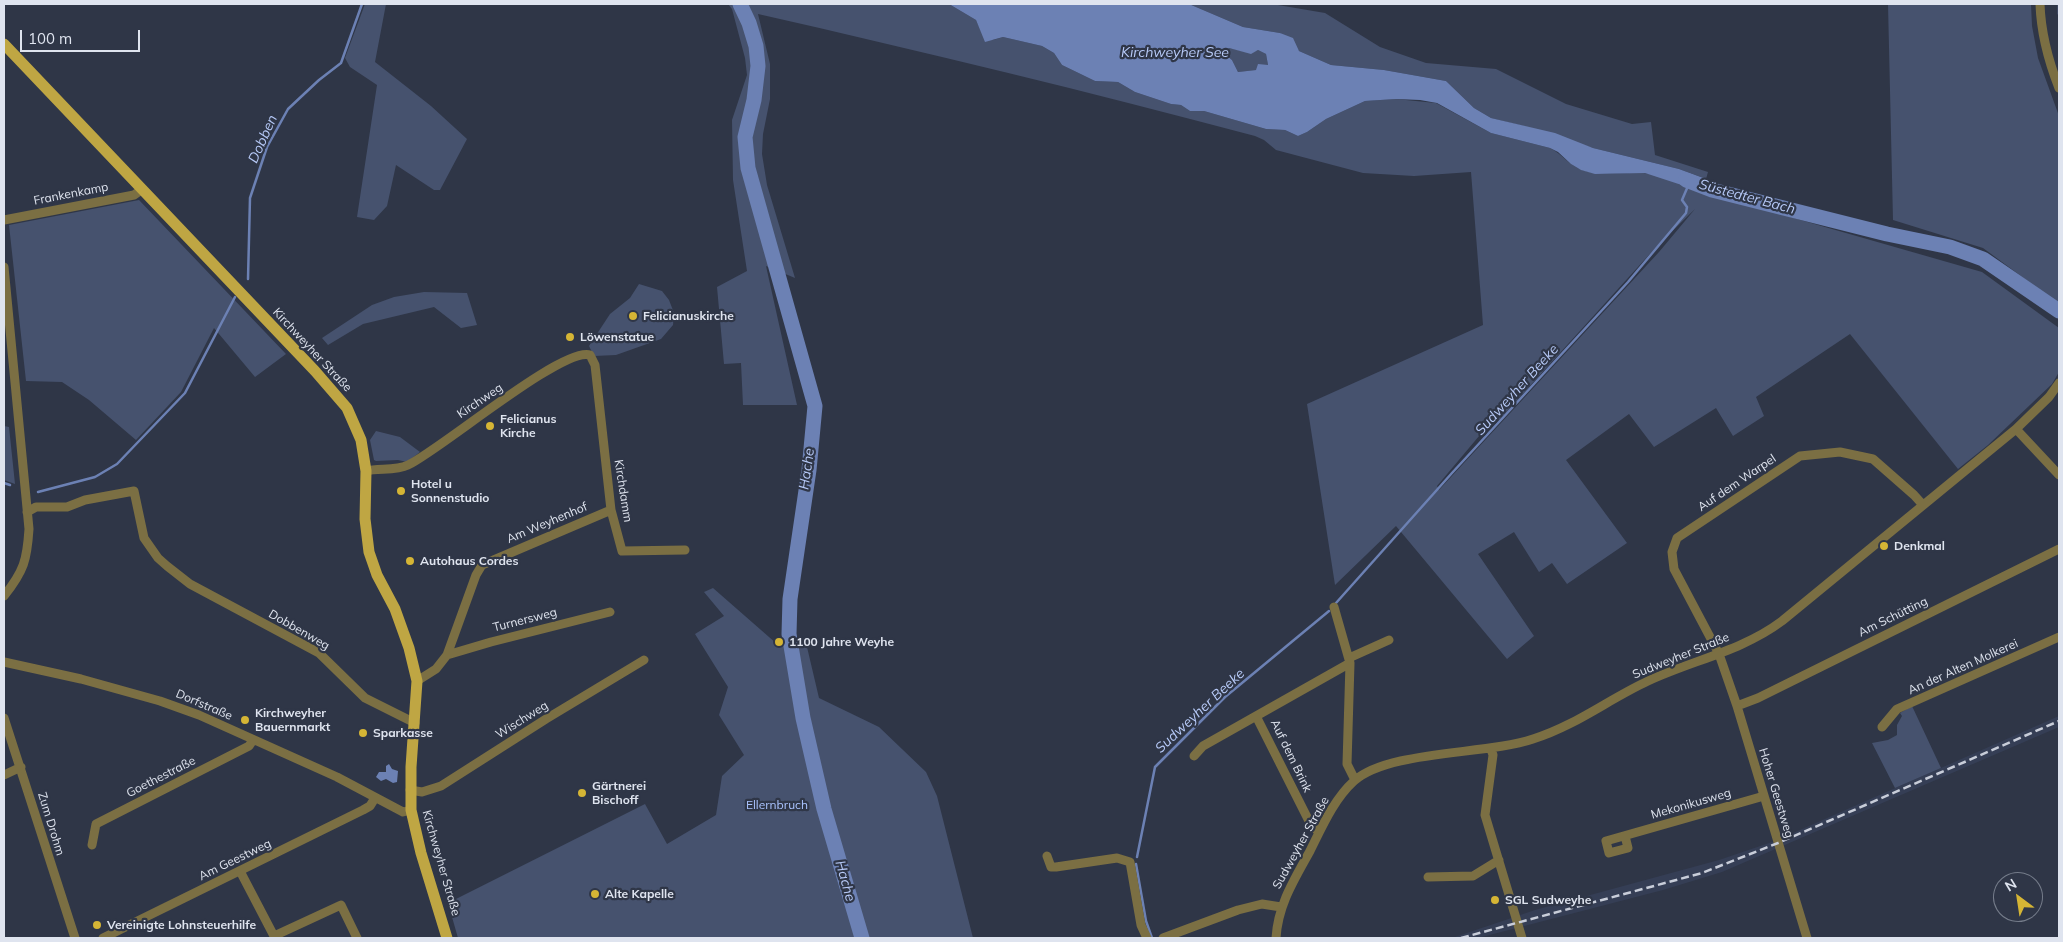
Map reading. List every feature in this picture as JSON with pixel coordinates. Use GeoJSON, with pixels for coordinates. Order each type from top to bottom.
{"type":"FeatureCollection","features":[{"type":"Feature","properties":{"kind":"main road","name":"Kirchweyher Straße"},"geometry":{"type":"LineString","coordinates":[[4,44],[315,371],[347,408],[361,440],[366,471],[365,519],[369,552],[410,648],[417,681],[410,790],[411,810],[421,853],[448,938]]}},
{"type":"Feature","properties":{"kind":"street"},"geometry":{"type":"LineString","coordinates":[[2040,4],[2040,25],[2047,57],[2059,88]]}},
{"type":"Feature","properties":{"kind":"street","name":"Frankenkamp"},"geometry":{"type":"LineString","coordinates":[[4,220],[134,194],[141,190]]}},
{"type":"Feature","properties":{"kind":"street"},"geometry":{"type":"LineString","coordinates":[[4,266],[28,529],[25,563],[13,585],[4,596]]}},
{"type":"Feature","properties":{"kind":"street","name":"Kirchweg"},"geometry":{"type":"LineString","coordinates":[[366,471],[409,465],[478,416],[566,359],[585,354],[590,355],[595,363],[596,372]]}},
{"type":"Feature","properties":{"kind":"street","name":"Kirchdamm"},"geometry":{"type":"LineString","coordinates":[[596,372],[612,510],[622,551],[685,550]]}},
{"type":"Feature","properties":{"kind":"street","name":"Sudweyher Straße"},"geometry":{"type":"LineString","coordinates":[[1276,938],[1281,907],[1319,832],[1342,796],[1355,780],[1378,768],[1417,758],[1519,743],[1547,734],[1649,681],[1719,654],[1771,630],[2016,429],[2049,397],[2059,383]]}},
{"type":"Feature","properties":{"kind":"street"},"geometry":{"type":"LineString","coordinates":[[2016,429],[2059,474]]}},
{"type":"Feature","properties":{"kind":"street","name":"Auf dem Warpel"},"geometry":{"type":"LineString","coordinates":[[1719,654],[1674,570],[1672,552],[1677,538],[1800,456],[1840,452],[1873,460],[1914,495],[1923,506]]}},
{"type":"Feature","properties":{"kind":"street","name":"Dobbenweg"},"geometry":{"type":"LineString","coordinates":[[27,512],[36,507],[66,507],[85,500],[134,491],[144,538],[158,558],[190,584],[319,654],[365,698],[415,723]]}},
{"type":"Feature","properties":{"kind":"street","name":"Am Weyhenhof"},"geometry":{"type":"LineString","coordinates":[[417,681],[436,669],[447,656],[476,575],[482,565],[612,510]]}},
{"type":"Feature","properties":{"kind":"street","name":"Am Schütting"},"geometry":{"type":"LineString","coordinates":[[1737,706],[2059,549]]}},
{"type":"Feature","properties":{"kind":"street"},"geometry":{"type":"LineString","coordinates":[[1334,607],[1349,660],[1347,764],[1355,780]]}},
{"type":"Feature","properties":{"kind":"street","name":"Turnersweg"},"geometry":{"type":"LineString","coordinates":[[447,656],[491,642],[610,612]]}},
{"type":"Feature","properties":{"kind":"street","name":"An der Alten Molkerei"},"geometry":{"type":"LineString","coordinates":[[1882,727],[1897,710],[2059,637]]}},
{"type":"Feature","properties":{"kind":"street","name":"Auf dem Brink"},"geometry":{"type":"LineString","coordinates":[[1194,756],[1203,746],[1349,660],[1389,640]]}},
{"type":"Feature","properties":{"kind":"street","name":"Hoher Geestweg"},"geometry":{"type":"LineString","coordinates":[[1719,654],[1737,706],[1808,938]]}},
{"type":"Feature","properties":{"kind":"street","name":"Wischweg"},"geometry":{"type":"LineString","coordinates":[[410,790],[422,792],[441,786],[546,718],[644,660]]}},
{"type":"Feature","properties":{"kind":"street","name":"Dorfstraße"},"geometry":{"type":"LineString","coordinates":[[4,662],[81,679],[160,700],[199,715],[338,777],[403,812],[411,810]]}},
{"type":"Feature","properties":{"kind":"street","name":"Auf dem Brink"},"geometry":{"type":"LineString","coordinates":[[1256,716],[1310,825],[1319,832]]}},
{"type":"Feature","properties":{"kind":"street","name":"Zum Drohm"},"geometry":{"type":"LineString","coordinates":[[4,718],[74,938]]}},
{"type":"Feature","properties":{"kind":"street","name":"Goethestraße"},"geometry":{"type":"LineString","coordinates":[[92,845],[96,824],[249,746],[253,740]]}},
{"type":"Feature","properties":{"kind":"street"},"geometry":{"type":"LineString","coordinates":[[1491,748],[1493,755],[1485,815],[1522,938]]}},
{"type":"Feature","properties":{"kind":"street"},"geometry":{"type":"LineString","coordinates":[[4,775],[20,768]]}},
{"type":"Feature","properties":{"kind":"street","name":"Mekonikusweg"},"geometry":{"type":"LineString","coordinates":[[1625,836],[1764,796]]}},
{"type":"Feature","properties":{"kind":"street","name":"Am Geestweg"},"geometry":{"type":"LineString","coordinates":[[102,938],[363,810],[370,806],[375,798]]}},
{"type":"Feature","properties":{"kind":"street"},"geometry":{"type":"LineString","coordinates":[[1047,856],[1051,867],[1116,858],[1130,862],[1141,925],[1146,938]]}},
{"type":"Feature","properties":{"kind":"street"},"geometry":{"type":"LineString","coordinates":[[1428,877],[1473,876],[1499,860]]}},
{"type":"Feature","properties":{"kind":"street"},"geometry":{"type":"LineString","coordinates":[[240,871],[274,937],[341,905],[357,938]]}},
{"type":"Feature","properties":{"kind":"street"},"geometry":{"type":"LineString","coordinates":[[1163,938],[1238,910],[1262,904],[1281,907]]}},
{"type":"Feature","properties":{"kind":"shaded area"},"geometry":{"type":"Polygon","coordinates":[[[2059,716],[2059,727],[1722,872],[1663,890],[1478,938],[1452,938],[1535,910],[1719,860],[1775,841],[2059,716]]]}},
{"type":"Feature","properties":{"kind":"green space"},"geometry":{"type":"Polygon","coordinates":[[[365,4],[386,4],[375,62],[431,106],[467,139],[440,190],[434,190],[396,165],[387,206],[374,220],[357,217],[377,85],[350,67],[345,58],[365,4]]]}},
{"type":"Feature","properties":{"kind":"green space"},"geometry":{"type":"Polygon","coordinates":[[[728,4],[736,4],[751,38],[752,21],[745,4],[949,4],[976,20],[982,33],[993,40],[1003,37],[1042,46],[1054,53],[1062,65],[1095,81],[1118,82],[1135,92],[1171,104],[1181,105],[1190,111],[1204,111],[1266,129],[1285,130],[1298,136],[1326,119],[1365,101],[1396,99],[1436,103],[1491,133],[1550,148],[1582,170],[1597,173],[1644,173],[1659,175],[1703,192],[1982,272],[2059,328],[2059,372],[2052,384],[1988,445],[1958,469],[1850,334],[1756,397],[1764,416],[1733,436],[1716,408],[1654,447],[1629,414],[1566,460],[1627,543],[1567,584],[1552,563],[1539,572],[1514,532],[1478,554],[1534,636],[1507,659],[1396,526],[1335,585],[1307,404],[1483,325],[1471,172],[1414,176],[1363,173],[1276,150],[1264,140],[1255,136],[1007,73],[758,14],[770,64],[770,99],[763,134],[762,154],[767,185],[795,278],[766,266],[797,405],[743,405],[741,363],[724,364],[717,287],[747,271],[733,180],[732,120],[747,75],[745,58],[732,9],[728,4]],[[1695,209],[1657,246],[1499,420],[1490,423],[1437,486],[1439,490],[1659,252],[1695,209]]]}},
{"type":"Feature","properties":{"kind":"green space"},"geometry":{"type":"Polygon","coordinates":[[[1189,4],[1272,4],[1325,13],[1380,47],[1426,63],[1496,69],[1566,104],[1632,124],[1651,122],[1655,155],[1708,172],[1706,179],[1679,169],[1593,148],[1491,118],[1474,108],[1446,81],[1384,70],[1331,65],[1299,51],[1280,33],[1243,27],[1189,4]]]}},
{"type":"Feature","properties":{"kind":"green space"},"geometry":{"type":"Polygon","coordinates":[[[1888,4],[2031,4],[2032,26],[2038,58],[2059,116],[2059,304],[1983,248],[1893,220],[1888,4]]]}},
{"type":"Feature","properties":{"kind":"green space"},"geometry":{"type":"Polygon","coordinates":[[[1229,48],[1251,53],[1258,50],[1266,54],[1268,65],[1257,70],[1238,72],[1232,60],[1225,54],[1229,48]]]}},
{"type":"Feature","properties":{"kind":"green space"},"geometry":{"type":"Polygon","coordinates":[[[139,200],[286,354],[255,377],[214,328],[181,392],[136,440],[89,400],[62,382],[26,381],[9,225],[139,200]]]}},
{"type":"Feature","properties":{"kind":"green space"},"geometry":{"type":"Polygon","coordinates":[[[639,284],[662,291],[669,300],[674,313],[673,325],[661,339],[616,355],[594,356],[589,346],[610,314],[630,298],[639,284]]]}},
{"type":"Feature","properties":{"kind":"green space"},"geometry":{"type":"Polygon","coordinates":[[[424,292],[467,293],[477,325],[461,328],[434,307],[363,324],[328,345],[322,338],[372,305],[394,297],[424,292]]]}},
{"type":"Feature","properties":{"kind":"green space"},"geometry":{"type":"Polygon","coordinates":[[[4,426],[9,427],[15,484],[4,480],[4,426]]]}},
{"type":"Feature","properties":{"kind":"green space"},"geometry":{"type":"Polygon","coordinates":[[[376,431],[400,437],[420,452],[407,462],[398,460],[376,461],[374,460],[370,440],[376,431]]]}},
{"type":"Feature","properties":{"kind":"green space","name":"Ellernbruch"},"geometry":{"type":"Polygon","coordinates":[[[713,588],[777,644],[807,647],[819,698],[879,727],[926,772],[937,796],[973,938],[458,938],[448,903],[645,804],[667,844],[716,815],[722,776],[744,755],[719,715],[728,687],[695,634],[724,616],[704,592],[713,588]]]}},
{"type":"Feature","properties":{"kind":"green space"},"geometry":{"type":"Polygon","coordinates":[[[1912,706],[1941,768],[1895,788],[1872,743],[1888,740],[1897,735],[1897,725],[1902,716],[1900,713],[1912,706]]]}},
{"type":"Feature","properties":{"kind":"water"},"geometry":{"type":"Polygon","coordinates":[[[736,4],[745,4],[757,37],[756,46],[736,4]]]}},
{"type":"Feature","properties":{"kind":"water","name":"Kirchweyher See"},"geometry":{"type":"Polygon","coordinates":[[[949,4],[1189,4],[1243,27],[1280,33],[1293,38],[1299,51],[1331,65],[1384,70],[1446,81],[1474,108],[1491,118],[1555,133],[1593,148],[1679,169],[1706,179],[1703,192],[1645,173],[1595,174],[1581,170],[1550,148],[1491,133],[1437,103],[1420,100],[1365,101],[1326,119],[1298,136],[1285,130],[1266,129],[1204,111],[1190,111],[1181,105],[1171,104],[1135,92],[1118,82],[1095,81],[1062,65],[1054,53],[1042,46],[1003,37],[985,42],[976,20],[949,4]],[[1229,48],[1225,54],[1232,60],[1238,72],[1256,70],[1258,64],[1268,65],[1266,54],[1258,50],[1251,54],[1229,48]]]}},
{"type":"Feature","properties":{"kind":"water"},"geometry":{"type":"Polygon","coordinates":[[[389,764],[392,769],[398,771],[397,782],[393,783],[386,779],[381,781],[376,777],[379,772],[386,772],[386,766],[389,764]]]}},
{"type":"Feature","properties":{"kind":"waterway","name":"Dobben"},"geometry":{"type":"LineString","coordinates":[[248,279],[250,198],[267,147],[288,109],[319,80],[341,63],[362,4]]}},
{"type":"Feature","properties":{"kind":"waterway","name":"Hache"},"geometry":{"type":"LineString","coordinates":[[740,4],[749,23],[756,46],[758,66],[754,100],[745,137],[748,168],[815,406],[809,470],[790,599],[789,634],[803,718],[824,809],[862,938]]}},
{"type":"Feature","properties":{"kind":"waterway"},"geometry":{"type":"LineString","coordinates":[[2059,4],[2059,14]]}},
{"type":"Feature","properties":{"kind":"waterway","name":"Süstedter Bach"},"geometry":{"type":"LineString","coordinates":[[1686,180],[1712,190],[1887,234],[1950,247],[1983,259],[2059,311]]}},
{"type":"Feature","properties":{"kind":"waterway","name":"Sudweyher Beeke"},"geometry":{"type":"LineString","coordinates":[[1336,603],[1452,473],[1628,282],[1686,213],[1687,207],[1682,200],[1688,186]]}},
{"type":"Feature","properties":{"kind":"waterway","name":"Dobben"},"geometry":{"type":"LineString","coordinates":[[38,492],[95,477],[117,464],[185,393],[235,297]]}},
{"type":"Feature","properties":{"kind":"waterway","name":"Dobben"},"geometry":{"type":"LineString","coordinates":[[4,483],[10,485]]}},
{"type":"Feature","properties":{"kind":"waterway","name":"Sudweyher Beeke"},"geometry":{"type":"LineString","coordinates":[[1137,857],[1155,767],[1225,697],[1329,611]]}},
{"type":"Feature","properties":{"kind":"waterway","name":"Sudweyher Beeke"},"geometry":{"type":"LineString","coordinates":[[1136,864],[1146,921],[1152,938]]}},
{"type":"Feature","properties":{"kind":"railway"},"geometry":{"type":"LineString","coordinates":[[1461,938],[1702,873],[1778,843],[2059,721]]}},
{"type":"Feature","properties":{"kind":"place","name":"Felicianuskirche"},"geometry":{"type":"Point","coordinates":[633,316]}},
{"type":"Feature","properties":{"kind":"place","name":"Löwenstatue"},"geometry":{"type":"Point","coordinates":[570,337]}},
{"type":"Feature","properties":{"kind":"place","name":"Felicianus Kirche"},"geometry":{"type":"Point","coordinates":[490,426]}},
{"type":"Feature","properties":{"kind":"place","name":"Hotel u Sonnenstudio"},"geometry":{"type":"Point","coordinates":[401,491]}},
{"type":"Feature","properties":{"kind":"place","name":"Denkmal"},"geometry":{"type":"Point","coordinates":[1884,546]}},
{"type":"Feature","properties":{"kind":"place","name":"Autohaus Cordes"},"geometry":{"type":"Point","coordinates":[410,561]}},
{"type":"Feature","properties":{"kind":"place","name":"1100 Jahre Weyhe"},"geometry":{"type":"Point","coordinates":[779,642]}},
{"type":"Feature","properties":{"kind":"place","name":"Kirchweyher Bauernmarkt"},"geometry":{"type":"Point","coordinates":[245,720]}},
{"type":"Feature","properties":{"kind":"place","name":"Sparkasse"},"geometry":{"type":"Point","coordinates":[363,733]}},
{"type":"Feature","properties":{"kind":"place","name":"Gärtnerei Bischoff"},"geometry":{"type":"Point","coordinates":[582,793]}},
{"type":"Feature","properties":{"kind":"place","name":"Alte Kapelle"},"geometry":{"type":"Point","coordinates":[595,894]}},
{"type":"Feature","properties":{"kind":"place","name":"SGL Sudweyhe"},"geometry":{"type":"Point","coordinates":[1495,900]}},
{"type":"Feature","properties":{"kind":"place","name":"Vereinigte Lohnsteuerhilfe"},"geometry":{"type":"Point","coordinates":[97,925]}}]}
